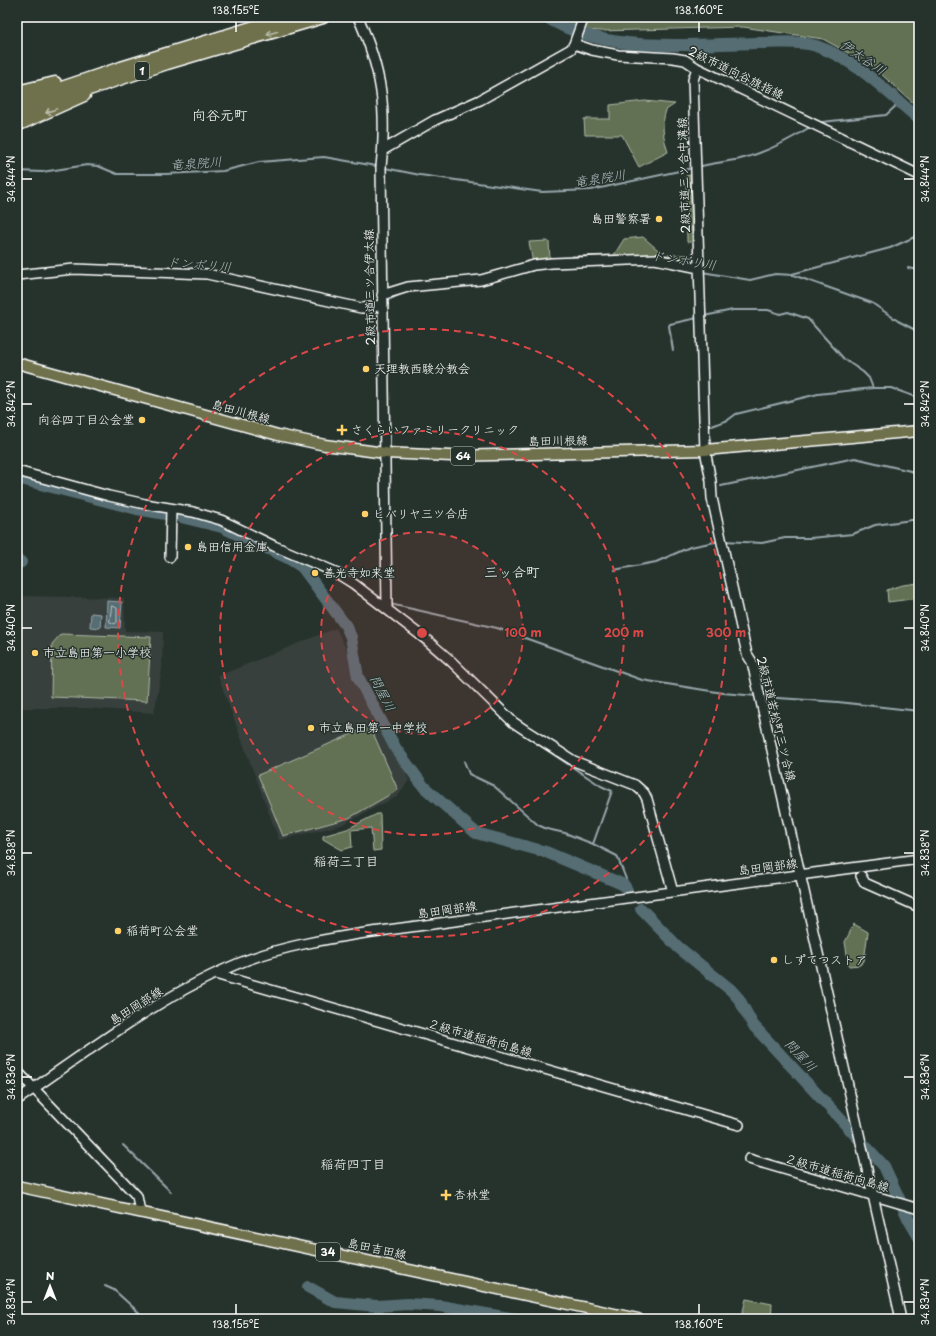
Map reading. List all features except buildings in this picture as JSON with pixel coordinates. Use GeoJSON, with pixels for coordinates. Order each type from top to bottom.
{"type":"FeatureCollection","features":[{"type":"Feature","properties":{"kind":"highway","name":"1"},"geometry":{"type":"LineString","coordinates":[[80,86],[167,63],[202,48],[287,17]]}},
{"type":"Feature","properties":{"kind":"highway","name":"1"},"geometry":{"type":"LineString","coordinates":[[80,86],[121,68],[323,17]]}},
{"type":"Feature","properties":{"kind":"highway"},"geometry":{"type":"LineString","coordinates":[[17,92],[80,86]]}},
{"type":"Feature","properties":{"kind":"highway"},"geometry":{"type":"LineString","coordinates":[[17,103],[80,86]]}},
{"type":"Feature","properties":{"kind":"highway"},"geometry":{"type":"LineString","coordinates":[[17,113],[80,86]]}},
{"type":"Feature","properties":{"kind":"highway"},"geometry":{"type":"LineString","coordinates":[[17,125],[70,103],[80,86]]}},
{"type":"Feature","properties":{"kind":"main road","name":"島田川根線"},"geometry":{"type":"LineString","coordinates":[[17,363],[278,436],[325,445],[385,452],[451,456],[705,450],[919,431]]}},
{"type":"Feature","properties":{"kind":"main road","name":"島田吉田線"},"geometry":{"type":"LineString","coordinates":[[17,1186],[638,1319]]}},
{"type":"Feature","properties":{"kind":"street","name":"2級市道三ツ合伊太線"},"geometry":{"type":"LineString","coordinates":[[358,17],[372,51],[378,74],[384,119],[381,167],[387,608]]}},
{"type":"Feature","properties":{"kind":"street"},"geometry":{"type":"LineString","coordinates":[[383,150],[435,120],[480,100],[571,49],[583,20]]}},
{"type":"Feature","properties":{"kind":"street","name":"2級市道向谷旗指線"},"geometry":{"type":"LineString","coordinates":[[575,42],[592,50],[618,55],[685,60],[697,68],[919,175]]}},
{"type":"Feature","properties":{"kind":"street","name":"2級市道三ツ合中溝線"},"geometry":{"type":"LineString","coordinates":[[697,68],[693,80],[705,450]]}},
{"type":"Feature","properties":{"kind":"street"},"geometry":{"type":"LineString","coordinates":[[17,275],[74,269],[207,274],[361,308],[374,307],[382,300],[408,287],[482,280],[534,265],[655,259],[699,268]]}},
{"type":"Feature","properties":{"kind":"street","name":"2級市道若松町三ツ合線"},"geometry":{"type":"LineString","coordinates":[[705,450],[711,481],[712,498],[748,654],[752,662],[901,1319]]}},
{"type":"Feature","properties":{"kind":"street"},"geometry":{"type":"LineString","coordinates":[[17,472],[109,496],[221,520],[274,546],[333,570],[387,608],[451,661],[513,722],[574,761],[640,788],[647,799],[673,892]]}},
{"type":"Feature","properties":{"kind":"street"},"geometry":{"type":"LineString","coordinates":[[170,557],[171,510]]}},
{"type":"Feature","properties":{"kind":"street","name":"島田岡部線"},"geometry":{"type":"LineString","coordinates":[[17,1100],[144,1014],[215,974],[248,960],[294,946],[337,937],[919,859]]}},
{"type":"Feature","properties":{"kind":"street"},"geometry":{"type":"LineString","coordinates":[[861,876],[865,883],[919,907]]}},
{"type":"Feature","properties":{"kind":"street","name":"２級市道稲荷向島線"},"geometry":{"type":"LineString","coordinates":[[215,974],[739,1125]]}},
{"type":"Feature","properties":{"kind":"street"},"geometry":{"type":"LineString","coordinates":[[17,1072],[137,1196],[140,1212]]}},
{"type":"Feature","properties":{"kind":"street","name":"２級市道稲荷向島線"},"geometry":{"type":"LineString","coordinates":[[749,1159],[919,1209]]}},
{"type":"Feature","properties":{"kind":"shaded area"},"geometry":{"type":"Polygon","coordinates":[[[17,596],[124,598],[125,631],[163,632],[162,669],[154,713],[87,708],[17,708],[17,596]]]}},
{"type":"Feature","properties":{"kind":"shaded area","name":"市立島田第一中学校"},"geometry":{"type":"Polygon","coordinates":[[[336,628],[409,780],[398,796],[341,825],[279,840],[218,676],[336,628]]]}},
{"type":"Feature","properties":{"kind":"green space"},"geometry":{"type":"Polygon","coordinates":[[[552,17],[919,17],[919,108],[872,66],[823,39],[743,27],[601,31],[567,29],[552,17]]]}},
{"type":"Feature","properties":{"kind":"green space"},"geometry":{"type":"Polygon","coordinates":[[[645,101],[675,104],[666,110],[663,126],[668,152],[639,167],[622,135],[585,135],[584,119],[610,119],[610,105],[645,101]]]}},
{"type":"Feature","properties":{"kind":"green space"},"geometry":{"type":"Polygon","coordinates":[[[690,175],[692,242],[687,242],[686,176],[690,175]]]}},
{"type":"Feature","properties":{"kind":"green space"},"geometry":{"type":"Polygon","coordinates":[[[643,237],[664,255],[688,255],[691,262],[572,258],[572,256],[614,255],[624,239],[643,237]]]}},
{"type":"Feature","properties":{"kind":"green space"},"geometry":{"type":"Polygon","coordinates":[[[529,242],[549,242],[550,259],[533,263],[529,242]]]}},
{"type":"Feature","properties":{"kind":"green space"},"geometry":{"type":"Polygon","coordinates":[[[919,583],[919,598],[888,602],[887,590],[903,585],[919,583]]]}},
{"type":"Feature","properties":{"kind":"green space"},"geometry":{"type":"Polygon","coordinates":[[[61,634],[151,637],[147,701],[51,697],[52,644],[61,634]]]}},
{"type":"Feature","properties":{"kind":"green space"},"geometry":{"type":"Polygon","coordinates":[[[370,726],[398,790],[349,818],[283,836],[258,775],[370,726]]]}},
{"type":"Feature","properties":{"kind":"green space"},"geometry":{"type":"Polygon","coordinates":[[[377,814],[380,814],[381,850],[373,851],[371,828],[351,830],[352,847],[342,850],[323,839],[323,836],[347,829],[377,814]]]}},
{"type":"Feature","properties":{"kind":"green space"},"geometry":{"type":"Polygon","coordinates":[[[854,924],[868,932],[864,961],[860,965],[849,966],[845,942],[854,924]]]}},
{"type":"Feature","properties":{"kind":"green space"},"geometry":{"type":"Polygon","coordinates":[[[746,1299],[772,1304],[771,1319],[741,1319],[746,1299]]]}},
{"type":"Feature","properties":{"kind":"water"},"geometry":{"type":"Polygon","coordinates":[[[107,601],[122,602],[120,628],[106,627],[107,601]]]}},
{"type":"Feature","properties":{"kind":"water"},"geometry":{"type":"Polygon","coordinates":[[[91,613],[101,614],[100,628],[90,627],[91,613]]]}},
{"type":"Feature","properties":{"kind":"waterway","name":"伊太谷川"},"geometry":{"type":"LineString","coordinates":[[546,17],[569,29],[595,37],[648,45],[786,42],[810,44],[831,52],[858,68],[919,119]]}},
{"type":"Feature","properties":{"kind":"waterway","name":"竜泉院川"},"geometry":{"type":"LineString","coordinates":[[822,122],[886,115],[899,103]]}},
{"type":"Feature","properties":{"kind":"waterway","name":"竜泉院川"},"geometry":{"type":"LineString","coordinates":[[698,167],[740,159],[767,150],[785,142],[810,127]]}},
{"type":"Feature","properties":{"kind":"waterway","name":"竜泉院川"},"geometry":{"type":"LineString","coordinates":[[17,171],[42,172],[87,165],[98,166],[117,174],[166,174],[223,171],[259,162],[324,157],[376,166]]}},
{"type":"Feature","properties":{"kind":"waterway","name":"竜泉院川"},"geometry":{"type":"LineString","coordinates":[[385,168],[420,175],[542,192],[591,190],[693,168]]}},
{"type":"Feature","properties":{"kind":"waterway"},"geometry":{"type":"LineString","coordinates":[[792,274],[890,248],[919,235]]}},
{"type":"Feature","properties":{"kind":"waterway","name":"ドンボリ川"},"geometry":{"type":"LineString","coordinates":[[550,268],[566,267]]}},
{"type":"Feature","properties":{"kind":"waterway"},"geometry":{"type":"LineString","coordinates":[[908,268],[919,270]]}},
{"type":"Feature","properties":{"kind":"waterway","name":"ドンボリ川"},"geometry":{"type":"LineString","coordinates":[[529,271],[538,269]]}},
{"type":"Feature","properties":{"kind":"waterway","name":"ドンボリ川"},"geometry":{"type":"LineString","coordinates":[[702,272],[750,280],[775,274],[793,275],[872,303],[898,321],[919,332]]}},
{"type":"Feature","properties":{"kind":"waterway","name":"ドンボリ川"},"geometry":{"type":"LineString","coordinates":[[388,300],[403,293]]}},
{"type":"Feature","properties":{"kind":"waterway"},"geometry":{"type":"LineString","coordinates":[[704,316],[733,310],[768,310],[780,314],[788,312],[808,319],[844,359],[869,378],[873,388]]}},
{"type":"Feature","properties":{"kind":"waterway"},"geometry":{"type":"LineString","coordinates":[[673,350],[669,326],[670,324],[697,318]]}},
{"type":"Feature","properties":{"kind":"waterway"},"geometry":{"type":"LineString","coordinates":[[712,426],[728,420],[736,414],[818,394],[873,388],[891,388],[919,398]]}},
{"type":"Feature","properties":{"kind":"waterway"},"geometry":{"type":"LineString","coordinates":[[721,486],[855,458],[919,473]]}},
{"type":"Feature","properties":{"kind":"waterway","name":"問屋川"},"geometry":{"type":"LineString","coordinates":[[17,478],[137,509],[177,516],[222,527],[288,558],[302,567],[346,626],[351,637],[358,677],[396,749],[424,787],[476,833],[546,852],[624,885],[627,890]]}},
{"type":"Feature","properties":{"kind":"waterway"},"geometry":{"type":"LineString","coordinates":[[724,541],[762,543],[785,538],[810,538],[853,534],[875,525],[919,519]]}},
{"type":"Feature","properties":{"kind":"waterway"},"geometry":{"type":"LineString","coordinates":[[614,570],[656,562],[690,547],[720,541]]}},
{"type":"Feature","properties":{"kind":"waterway"},"geometry":{"type":"LineString","coordinates":[[288,558],[337,578]]}},
{"type":"Feature","properties":{"kind":"waterway"},"geometry":{"type":"LineString","coordinates":[[17,561],[21,562]]}},
{"type":"Feature","properties":{"kind":"waterway"},"geometry":{"type":"LineString","coordinates":[[344,583],[415,637],[459,675]]}},
{"type":"Feature","properties":{"kind":"waterway"},"geometry":{"type":"LineString","coordinates":[[390,604],[497,628],[642,680],[723,693],[757,696]]}},
{"type":"Feature","properties":{"kind":"waterway"},"geometry":{"type":"LineString","coordinates":[[763,697],[838,702],[919,711]]}},
{"type":"Feature","properties":{"kind":"waterway"},"geometry":{"type":"LineString","coordinates":[[493,709],[518,731],[601,786],[612,791],[593,844],[617,856],[626,879],[627,890]]}},
{"type":"Feature","properties":{"kind":"waterway"},"geometry":{"type":"LineString","coordinates":[[464,761],[469,774],[494,786],[538,825],[547,829],[565,833],[593,844]]}},
{"type":"Feature","properties":{"kind":"waterway","name":"問屋川"},"geometry":{"type":"LineString","coordinates":[[641,909],[678,947],[731,990],[739,999],[753,1025],[884,1166],[909,1220],[919,1237]]}},
{"type":"Feature","properties":{"kind":"waterway"},"geometry":{"type":"LineString","coordinates":[[123,1145],[171,1192]]}},
{"type":"Feature","properties":{"kind":"waterway"},"geometry":{"type":"LineString","coordinates":[[105,1286],[114,1290],[146,1319]]}},
{"type":"Feature","properties":{"kind":"waterway"},"geometry":{"type":"LineString","coordinates":[[308,1287],[335,1302],[377,1306],[408,1304],[440,1306],[516,1319]]}},
{"type":"Feature","properties":{"kind":"place","name":"島田警察署"},"geometry":{"type":"Point","coordinates":[659,219]}},
{"type":"Feature","properties":{"kind":"place","name":"天理教西駿分教会"},"geometry":{"type":"Point","coordinates":[366,369]}},
{"type":"Feature","properties":{"kind":"place","name":"向谷四丁目公会堂"},"geometry":{"type":"Point","coordinates":[142,420]}},
{"type":"Feature","properties":{"kind":"place","name":"さくらいファミリークリニック"},"geometry":{"type":"Point","coordinates":[342,430]}},
{"type":"Feature","properties":{"kind":"place","name":"ヒバリヤ三ツ合店"},"geometry":{"type":"Point","coordinates":[365,514]}},
{"type":"Feature","properties":{"kind":"place","name":"島田信用金庫"},"geometry":{"type":"Point","coordinates":[188,547]}},
{"type":"Feature","properties":{"kind":"place","name":"善光寺如来堂"},"geometry":{"type":"Point","coordinates":[315,573]}},
{"type":"Feature","properties":{"kind":"place","name":"市立島田第一小学校"},"geometry":{"type":"Point","coordinates":[35,653]}},
{"type":"Feature","properties":{"kind":"place","name":"市立島田第一中学校"},"geometry":{"type":"Point","coordinates":[311,728]}},
{"type":"Feature","properties":{"kind":"place","name":"稲荷町公会堂"},"geometry":{"type":"Point","coordinates":[118,931]}},
{"type":"Feature","properties":{"kind":"place","name":"しずてつストア"},"geometry":{"type":"Point","coordinates":[774,960]}},
{"type":"Feature","properties":{"kind":"place","name":"杏林堂"},"geometry":{"type":"Point","coordinates":[446,1195]}},
{"type":"Feature","properties":{"kind":"district","name":"向谷元町"},"geometry":{"type":"Point","coordinates":[220,115]}},
{"type":"Feature","properties":{"kind":"district","name":"三ッ合町"},"geometry":{"type":"Point","coordinates":[512,572]}},
{"type":"Feature","properties":{"kind":"district","name":"稲荷三丁目"},"geometry":{"type":"Point","coordinates":[346,861]}},
{"type":"Feature","properties":{"kind":"district","name":"稲荷四丁目"},"geometry":{"type":"Point","coordinates":[353,1164]}}]}
